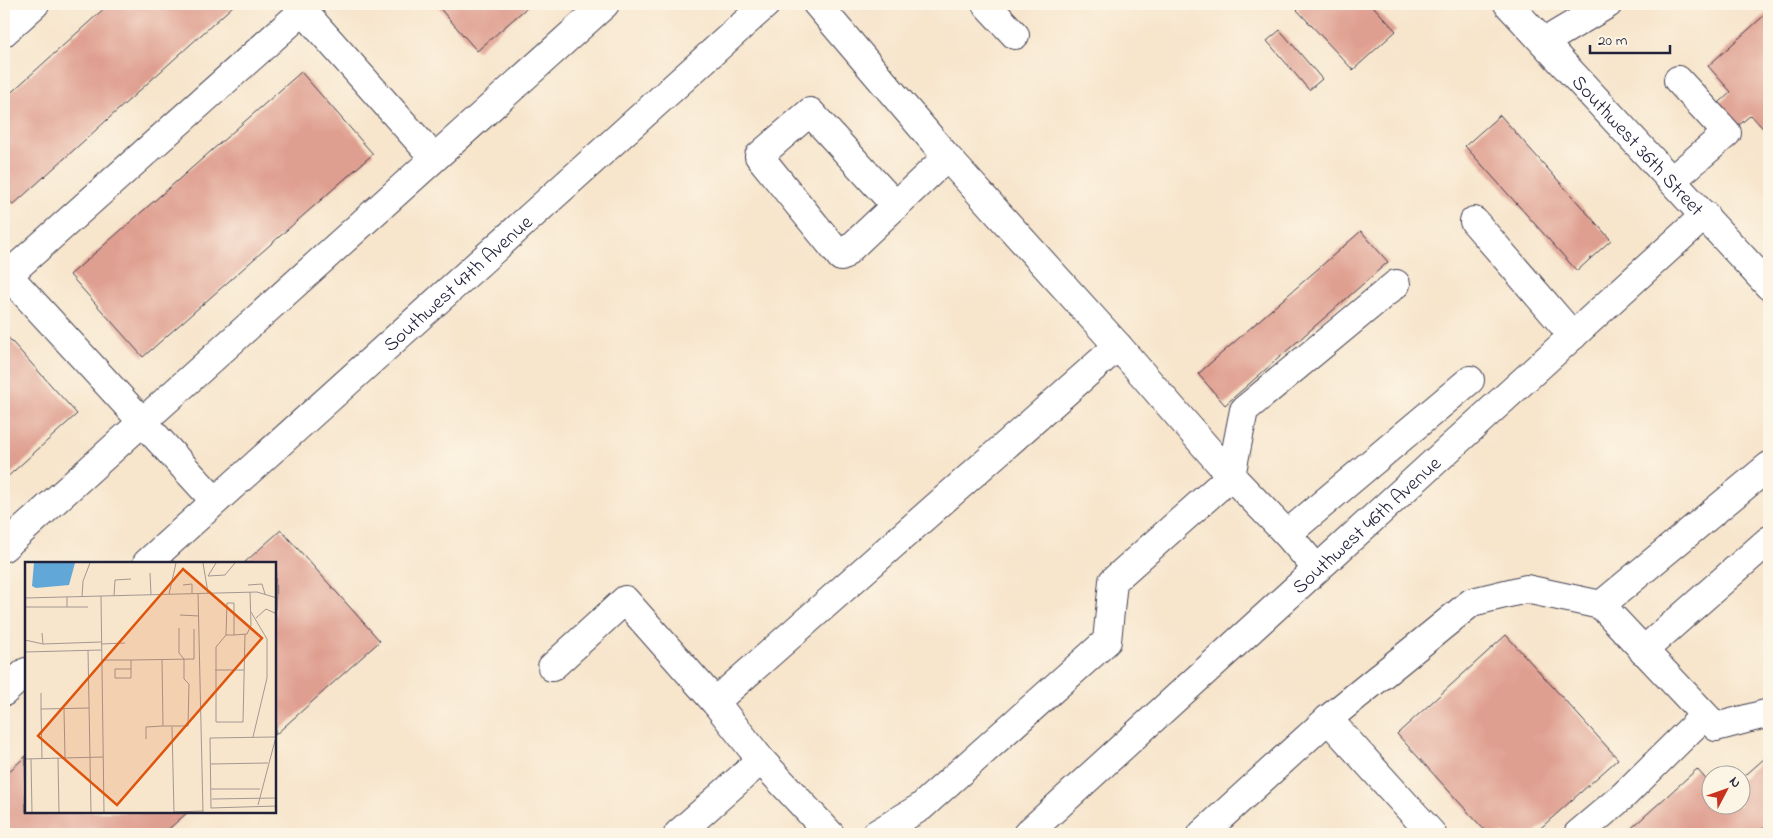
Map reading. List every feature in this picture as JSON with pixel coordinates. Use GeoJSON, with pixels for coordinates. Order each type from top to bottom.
{"type":"FeatureCollection","features":[{"type":"Feature","properties":{"kind":"street"},"geometry":{"type":"LineString","coordinates":[[4,32],[35,4]]}},
{"type":"Feature","properties":{"kind":"street"},"geometry":{"type":"LineString","coordinates":[[4,547],[604,4]]}},
{"type":"Feature","properties":{"kind":"street","name":"Southwest 47th Avenue"},"geometry":{"type":"LineString","coordinates":[[148,562],[766,4]]}},
{"type":"Feature","properties":{"kind":"street"},"geometry":{"type":"LineString","coordinates":[[817,4],[947,157],[1118,346],[1231,476],[1288,534],[1317,569]]}},
{"type":"Feature","properties":{"kind":"street"},"geometry":{"type":"LineString","coordinates":[[986,4],[1015,35]]}},
{"type":"Feature","properties":{"kind":"street","name":"Southwest 36th Street"},"geometry":{"type":"LineString","coordinates":[[1508,4],[1705,215],[1766,275]]}},
{"type":"Feature","properties":{"kind":"street"},"geometry":{"type":"LineString","coordinates":[[1544,42],[1608,4]]}},
{"type":"Feature","properties":{"kind":"street"},"geometry":{"type":"LineString","coordinates":[[215,501],[6,273],[300,7],[434,158]]}},
{"type":"Feature","properties":{"kind":"street"},"geometry":{"type":"LineString","coordinates":[[1672,180],[1727,133],[1678,80]]}},
{"type":"Feature","properties":{"kind":"street"},"geometry":{"type":"LineString","coordinates":[[896,206],[810,112],[759,156],[841,257],[896,206],[947,157]]}},
{"type":"Feature","properties":{"kind":"street","name":"Southwest 46th Avenue"},"geometry":{"type":"LineString","coordinates":[[1027,834],[1705,215]]}},
{"type":"Feature","properties":{"kind":"street"},"geometry":{"type":"LineString","coordinates":[[1474,221],[1573,336]]}},
{"type":"Feature","properties":{"kind":"street"},"geometry":{"type":"LineString","coordinates":[[876,834],[921,807],[1107,640],[1113,581],[1231,476],[1244,410],[1396,284]]}},
{"type":"Feature","properties":{"kind":"street"},"geometry":{"type":"LineString","coordinates":[[714,702],[1118,346]]}},
{"type":"Feature","properties":{"kind":"street"},"geometry":{"type":"LineString","coordinates":[[1288,534],[1470,380]]}},
{"type":"Feature","properties":{"kind":"street"},"geometry":{"type":"LineString","coordinates":[[1601,605],[1769,466]]}},
{"type":"Feature","properties":{"kind":"street"},"geometry":{"type":"LineString","coordinates":[[1643,651],[1769,540]]}},
{"type":"Feature","properties":{"kind":"street"},"geometry":{"type":"LineString","coordinates":[[1202,834],[1328,719],[1472,602],[1526,589],[1601,605],[1716,727],[1769,713]]}},
{"type":"Feature","properties":{"kind":"street"},"geometry":{"type":"LineString","coordinates":[[552,667],[625,600],[714,702],[761,760],[830,834]]}},
{"type":"Feature","properties":{"kind":"street"},"geometry":{"type":"LineString","coordinates":[[4,692],[25,673]]}},
{"type":"Feature","properties":{"kind":"street"},"geometry":{"type":"LineString","coordinates":[[1578,834],[1623,796],[1704,716]]}},
{"type":"Feature","properties":{"kind":"street"},"geometry":{"type":"LineString","coordinates":[[1328,719],[1432,834]]}},
{"type":"Feature","properties":{"kind":"street"},"geometry":{"type":"LineString","coordinates":[[678,834],[761,760]]}},
{"type":"Feature","properties":{"kind":"building"},"geometry":{"type":"Polygon","coordinates":[[[109,4],[231,4],[233,6],[13,205],[4,195],[4,99],[109,4]]]}},
{"type":"Feature","properties":{"kind":"building"},"geometry":{"type":"Polygon","coordinates":[[[436,4],[531,4],[477,51],[436,4]]]}},
{"type":"Feature","properties":{"kind":"building"},"geometry":{"type":"Polygon","coordinates":[[[1304,4],[1371,4],[1396,31],[1353,70],[1297,10],[1304,4]]]}},
{"type":"Feature","properties":{"kind":"building"},"geometry":{"type":"Polygon","coordinates":[[[1769,11],[1768,134],[1751,115],[1739,125],[1719,103],[1731,92],[1708,66],[1769,11]]]}},
{"type":"Feature","properties":{"kind":"building"},"geometry":{"type":"Polygon","coordinates":[[[1280,30],[1322,79],[1309,90],[1267,41],[1280,30]]]}},
{"type":"Feature","properties":{"kind":"building"},"geometry":{"type":"Polygon","coordinates":[[[301,72],[373,154],[143,357],[70,275],[301,72]]]}},
{"type":"Feature","properties":{"kind":"building"},"geometry":{"type":"Polygon","coordinates":[[[1500,115],[1611,240],[1577,271],[1465,146],[1500,115]]]}},
{"type":"Feature","properties":{"kind":"building"},"geometry":{"type":"Polygon","coordinates":[[[1361,231],[1388,262],[1225,405],[1198,374],[1361,231]]]}},
{"type":"Feature","properties":{"kind":"building"},"geometry":{"type":"Polygon","coordinates":[[[4,333],[77,414],[4,480],[4,333]]]}},
{"type":"Feature","properties":{"kind":"building"},"geometry":{"type":"Polygon","coordinates":[[[281,530],[380,641],[276,734],[276,562],[245,562],[281,530]]]}},
{"type":"Feature","properties":{"kind":"building"},"geometry":{"type":"Polygon","coordinates":[[[1506,635],[1618,759],[1534,834],[1488,834],[1397,734],[1506,635]]]}},
{"type":"Feature","properties":{"kind":"building"},"geometry":{"type":"Polygon","coordinates":[[[25,757],[25,813],[187,813],[163,834],[4,834],[4,776],[25,757]]]}},
{"type":"Feature","properties":{"kind":"building"},"geometry":{"type":"Polygon","coordinates":[[[1765,758],[1769,762],[1768,824],[1756,834],[1625,834],[1697,769],[1700,772],[1700,816],[1750,816],[1750,771],[1765,758]]]}}]}
